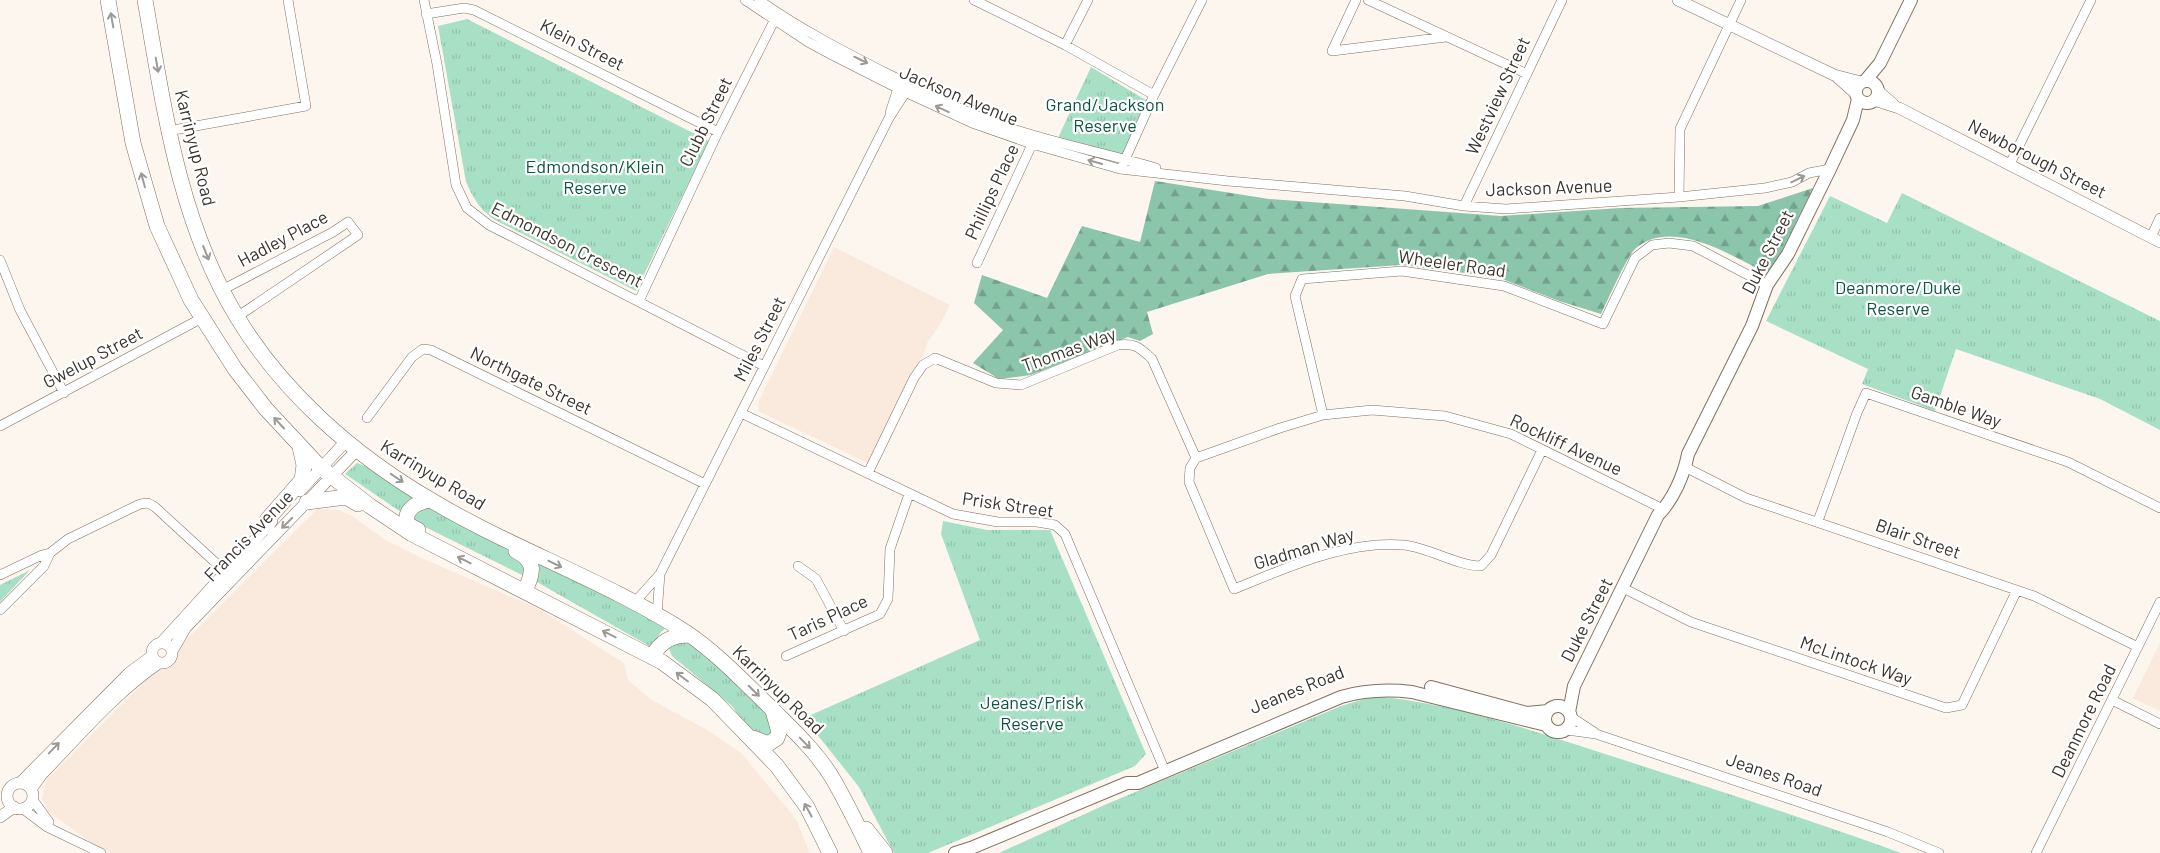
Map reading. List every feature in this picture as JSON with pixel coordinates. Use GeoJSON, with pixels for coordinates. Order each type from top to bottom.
{"type":"FeatureCollection","features":[{"type":"Feature","properties":{"kind":"highway"},"geometry":{"type":"LineString","coordinates":[[108,0],[133,143],[144,186],[170,258],[202,318],[252,392],[326,473],[370,506],[412,534],[662,662],[712,699],[777,766],[801,798],[830,853]]}},
{"type":"Feature","properties":{"kind":"highway","name":"Karrinyup Road"},"geometry":{"type":"LineString","coordinates":[[145,0],[168,131],[189,208],[222,290],[237,318],[278,374],[309,408],[352,446],[429,500],[657,615],[689,635],[735,672],[813,751],[833,778],[871,853]]}},
{"type":"Feature","properties":{"kind":"highway"},"geometry":{"type":"LineString","coordinates":[[267,527],[267,520],[302,480],[304,465],[300,446]]}},
{"type":"Feature","properties":{"kind":"highway"},"geometry":{"type":"LineString","coordinates":[[307,502],[346,497],[425,546],[434,545]]}},
{"type":"Feature","properties":{"kind":"highway"},"geometry":{"type":"LineString","coordinates":[[429,500],[416,503],[410,508],[406,521],[407,524],[430,537],[434,545]]}},
{"type":"Feature","properties":{"kind":"highway"},"geometry":{"type":"LineString","coordinates":[[480,526],[485,534],[528,557],[531,565],[531,576],[525,592]]}},
{"type":"Feature","properties":{"kind":"highway"},"geometry":{"type":"LineString","coordinates":[[652,657],[657,647],[667,639],[676,635],[689,635]]}},
{"type":"Feature","properties":{"kind":"highway"},"geometry":{"type":"LineString","coordinates":[[745,733],[763,743],[768,744],[775,741],[779,732],[773,710]]}},
{"type":"Feature","properties":{"kind":"highway"},"geometry":{"type":"LineString","coordinates":[[833,778],[848,795],[863,825],[886,853]]}},
{"type":"Feature","properties":{"kind":"main road","name":"Duke Street"},"geometry":{"type":"LineString","coordinates":[[1657,511],[1666,508],[1685,467],[1688,454],[1752,326],[1767,285],[1788,254],[1911,0]]}},
{"type":"Feature","properties":{"kind":"main road","name":"Duke Street"},"geometry":{"type":"LineString","coordinates":[[1552,709],[1574,686],[1623,588],[1678,464],[1688,454]]}},
{"type":"Feature","properties":{"kind":"main road","name":"Jeanes Road"},"geometry":{"type":"LineString","coordinates":[[955,853],[967,851],[1127,783],[1138,783],[1164,768],[1332,692],[1368,682],[1412,683],[1527,713],[1564,707],[1570,714]]}},
{"type":"Feature","properties":{"kind":"main road","name":"Duke Street"},"geometry":{"type":"LineString","coordinates":[[1570,714],[1574,686]]}},
{"type":"Feature","properties":{"kind":"main road","name":"Jeanes Road"},"geometry":{"type":"LineString","coordinates":[[1164,768],[1341,698],[1371,690],[1389,689],[1412,692],[1546,725],[1556,733],[1567,730]]}},
{"type":"Feature","properties":{"kind":"main road"},"geometry":{"type":"LineString","coordinates":[[1546,725],[1545,718],[1552,709]]}},
{"type":"Feature","properties":{"kind":"main road"},"geometry":{"type":"LineString","coordinates":[[1567,730],[1571,724],[1570,714]]}},
{"type":"Feature","properties":{"kind":"street"},"geometry":{"type":"LineString","coordinates":[[168,131],[306,106],[288,0]]}},
{"type":"Feature","properties":{"kind":"street","name":"Edmondson Crescent"},"geometry":{"type":"LineString","coordinates":[[424,0],[437,64],[456,185],[467,208],[489,225],[764,366]]}},
{"type":"Feature","properties":{"kind":"street","name":"Jackson Avenue"},"geometry":{"type":"LineString","coordinates":[[745,0],[776,17]]}},
{"type":"Feature","properties":{"kind":"street","name":"Jackson Avenue"},"geometry":{"type":"LineString","coordinates":[[759,0],[776,17],[808,42],[899,84],[992,131],[1126,159],[1178,175]]}},
{"type":"Feature","properties":{"kind":"street"},"geometry":{"type":"LineString","coordinates":[[1065,46],[1088,0]]}},
{"type":"Feature","properties":{"kind":"street"},"geometry":{"type":"LineString","coordinates":[[1120,169],[1154,95],[1202,0]]}},
{"type":"Feature","properties":{"kind":"street"},"geometry":{"type":"LineString","coordinates":[[1356,0],[1332,51],[1446,37]]}},
{"type":"Feature","properties":{"kind":"street"},"geometry":{"type":"LineString","coordinates":[[1368,0],[1527,74]]}},
{"type":"Feature","properties":{"kind":"street","name":"Westview Street"},"geometry":{"type":"LineString","coordinates":[[1464,206],[1562,0]]}},
{"type":"Feature","properties":{"kind":"street","name":"Newborough Street"},"geometry":{"type":"LineString","coordinates":[[1678,0],[1834,75],[2155,239]]}},
{"type":"Feature","properties":{"kind":"street"},"geometry":{"type":"LineString","coordinates":[[1680,197],[1680,129],[1740,0]]}},
{"type":"Feature","properties":{"kind":"street"},"geometry":{"type":"LineString","coordinates":[[2010,164],[2091,0]]}},
{"type":"Feature","properties":{"kind":"street"},"geometry":{"type":"LineString","coordinates":[[978,1],[1154,95]]}},
{"type":"Feature","properties":{"kind":"street","name":"Klein Street"},"geometry":{"type":"LineString","coordinates":[[426,14],[464,8],[474,10],[718,132]]}},
{"type":"Feature","properties":{"kind":"street","name":"Clubb Street"},"geometry":{"type":"LineString","coordinates":[[639,301],[718,132],[776,17]]}},
{"type":"Feature","properties":{"kind":"street","name":"Miles Street"},"geometry":{"type":"LineString","coordinates":[[889,118],[899,84]]}},
{"type":"Feature","properties":{"kind":"street","name":"Miles Street"},"geometry":{"type":"LineString","coordinates":[[634,603],[660,574],[889,118],[908,89]]}},
{"type":"Feature","properties":{"kind":"street","name":"Jackson Avenue"},"geometry":{"type":"LineString","coordinates":[[1034,140],[1120,169],[1405,196],[1464,206],[1506,209],[1680,197],[1765,188],[1792,182],[1809,173],[1830,169]]}},
{"type":"Feature","properties":{"kind":"street","name":"Phillips Place"},"geometry":{"type":"LineString","coordinates":[[976,262],[1034,140]]}},
{"type":"Feature","properties":{"kind":"street"},"geometry":{"type":"LineString","coordinates":[[2155,239],[2160,218]]}},
{"type":"Feature","properties":{"kind":"street","name":"Hadley Place"},"geometry":{"type":"LineString","coordinates":[[222,290],[333,232],[348,222],[358,235],[237,318]]}},
{"type":"Feature","properties":{"kind":"street","name":"Wheeler Road"},"geometry":{"type":"LineString","coordinates":[[1323,415],[1295,296],[1302,279],[1402,271],[1504,286],[1602,324],[1635,258],[1652,245],[1669,243],[1693,246],[1767,285]]}},
{"type":"Feature","properties":{"kind":"street"},"geometry":{"type":"LineString","coordinates":[[0,260],[20,310],[64,393]]}},
{"type":"Feature","properties":{"kind":"street","name":"Gwelup Street"},"geometry":{"type":"LineString","coordinates":[[0,426],[202,318]]}},
{"type":"Feature","properties":{"kind":"street","name":"Thomas Way"},"geometry":{"type":"LineString","coordinates":[[868,473],[914,378],[923,365],[934,358],[996,383],[1021,385],[1126,344],[1139,347],[1152,360],[1196,458]]}},
{"type":"Feature","properties":{"kind":"street","name":"Northgate Street"},"geometry":{"type":"LineString","coordinates":[[367,418],[412,357],[423,349],[431,350],[705,484]]}},
{"type":"Feature","properties":{"kind":"street","name":"Gamble Way"},"geometry":{"type":"LineString","coordinates":[[1818,521],[1866,393],[2068,462],[2160,508]]}},
{"type":"Feature","properties":{"kind":"street","name":"Rockliff Avenue"},"geometry":{"type":"LineString","coordinates":[[1196,458],[1323,415],[1372,410],[1445,416],[1511,434],[1657,511]]}},
{"type":"Feature","properties":{"kind":"street","name":"Prisk Street"},"geometry":{"type":"LineString","coordinates":[[741,413],[953,514],[998,522],[1037,522],[1055,525],[1065,534],[1164,768]]}},
{"type":"Feature","properties":{"kind":"street","name":"Francis Avenue"},"geometry":{"type":"LineString","coordinates":[[3,801],[9,788],[20,783],[129,674],[156,660],[169,660],[186,627],[267,527],[326,473],[352,446]]}},
{"type":"Feature","properties":{"kind":"street","name":"Gladman Way"},"geometry":{"type":"LineString","coordinates":[[1196,458],[1190,468],[1188,482],[1234,589],[1297,564],[1354,547],[1404,545],[1436,552],[1474,566],[1481,566],[1491,555],[1542,450]]}},
{"type":"Feature","properties":{"kind":"street","name":"Blair Street"},"geometry":{"type":"LineString","coordinates":[[1685,467],[1746,498],[2016,590],[2138,647]]}},
{"type":"Feature","properties":{"kind":"street","name":"Francis Avenue"},"geometry":{"type":"LineString","coordinates":[[156,660],[153,646],[162,642],[229,575],[307,502],[326,473]]}},
{"type":"Feature","properties":{"kind":"street","name":"Taris Place"},"geometry":{"type":"LineString","coordinates":[[786,656],[880,614],[888,599],[890,548],[909,494]]}},
{"type":"Feature","properties":{"kind":"street"},"geometry":{"type":"LineString","coordinates":[[0,576],[42,555],[50,553],[68,539],[140,504],[148,503],[163,513],[229,575]]}},
{"type":"Feature","properties":{"kind":"street"},"geometry":{"type":"LineString","coordinates":[[0,610],[44,566],[50,553]]}},
{"type":"Feature","properties":{"kind":"street"},"geometry":{"type":"LineString","coordinates":[[798,566],[816,579],[844,631]]}},
{"type":"Feature","properties":{"kind":"street","name":"Miles Street"},"geometry":{"type":"LineString","coordinates":[[657,615],[660,574]]}},
{"type":"Feature","properties":{"kind":"street","name":"McLintock Way"},"geometry":{"type":"LineString","coordinates":[[1623,588],[1691,622],[1946,708],[1962,705],[2016,590]]}},
{"type":"Feature","properties":{"kind":"street","name":"Deanmore Road"},"geometry":{"type":"LineString","coordinates":[[2036,853],[2160,602]]}},
{"type":"Feature","properties":{"kind":"street"},"geometry":{"type":"LineString","coordinates":[[162,642],[168,645],[172,651]]}},
{"type":"Feature","properties":{"kind":"street","name":"Francis Avenue"},"geometry":{"type":"LineString","coordinates":[[18,808],[29,806],[32,794],[42,774],[156,660]]}},
{"type":"Feature","properties":{"kind":"street"},"geometry":{"type":"LineString","coordinates":[[2112,700],[2160,724]]}},
{"type":"Feature","properties":{"kind":"street","name":"Jeanes Road"},"geometry":{"type":"LineString","coordinates":[[1570,714],[1596,734]]}},
{"type":"Feature","properties":{"kind":"street","name":"Jeanes Road"},"geometry":{"type":"LineString","coordinates":[[1567,730],[1596,734],[1888,832],[1939,853]]}},
{"type":"Feature","properties":{"kind":"street"},"geometry":{"type":"LineString","coordinates":[[20,783],[32,794],[51,824],[50,827]]}},
{"type":"Feature","properties":{"kind":"street"},"geometry":{"type":"LineString","coordinates":[[3,801],[8,801],[47,827],[101,853]]}},
{"type":"Feature","properties":{"kind":"street"},"geometry":{"type":"LineString","coordinates":[[0,817],[18,808]]}},
{"type":"Feature","properties":{"kind":"shaded area"},"geometry":{"type":"Polygon","coordinates":[[[834,247],[950,305],[938,328],[928,341],[923,356],[912,372],[868,463],[758,411],[759,401],[834,247]]]}},
{"type":"Feature","properties":{"kind":"shaded area"},"geometry":{"type":"Polygon","coordinates":[[[317,509],[338,510],[352,516],[384,539],[424,559],[539,609],[624,663],[628,680],[650,699],[709,731],[741,753],[796,819],[810,853],[111,853],[93,844],[49,812],[42,799],[46,780],[317,509]]]}},
{"type":"Feature","properties":{"kind":"shaded area"},"geometry":{"type":"Polygon","coordinates":[[[2160,643],[2160,711],[2133,698],[2160,643]]]}},
{"type":"Feature","properties":{"kind":"green space","name":"Edmondson/Klein Reserve"},"geometry":{"type":"Polygon","coordinates":[[[467,19],[709,141],[636,291],[495,220],[474,199],[466,182],[438,26],[467,19]]]}},
{"type":"Feature","properties":{"kind":"green space","name":"Grand/Jackson Reserve"},"geometry":{"type":"Polygon","coordinates":[[[1091,67],[1149,102],[1121,156],[1057,140],[1091,67]]]}},
{"type":"Feature","properties":{"kind":"green space"},"geometry":{"type":"Polygon","coordinates":[[[1155,181],[1269,199],[1501,216],[1620,208],[1758,206],[1813,188],[1770,275],[1703,243],[1685,238],[1667,237],[1650,240],[1631,253],[1601,314],[1559,301],[1497,277],[1401,265],[1268,274],[1147,312],[1153,334],[1140,341],[1128,337],[1031,375],[999,379],[973,363],[1003,330],[974,303],[982,275],[1047,298],[1082,226],[1140,242],[1155,181]]]}},
{"type":"Feature","properties":{"kind":"green space","name":"Deanmore/Duke Reserve"},"geometry":{"type":"Polygon","coordinates":[[[1902,193],[2160,321],[2160,430],[2100,399],[1956,349],[1935,411],[1862,384],[1868,369],[1766,321],[1830,196],[1887,223],[1902,193]]]}},
{"type":"Feature","properties":{"kind":"green space"},"geometry":{"type":"Polygon","coordinates":[[[357,463],[373,469],[526,560],[524,576],[417,523],[345,474],[357,463]]]}},
{"type":"Feature","properties":{"kind":"green space","name":"Jeanes/Prisk Reserve"},"geometry":{"type":"Polygon","coordinates":[[[943,521],[987,530],[1050,530],[1146,754],[1135,766],[928,853],[894,853],[859,787],[804,718],[980,640],[941,534],[943,521]]]}},
{"type":"Feature","properties":{"kind":"green space"},"geometry":{"type":"Polygon","coordinates":[[[537,559],[667,627],[661,632],[651,647],[535,581],[537,559]]]}},
{"type":"Feature","properties":{"kind":"green space"},"geometry":{"type":"Polygon","coordinates":[[[30,570],[0,602],[0,585],[30,570]]]}},
{"type":"Feature","properties":{"kind":"green space"},"geometry":{"type":"Polygon","coordinates":[[[672,639],[692,642],[769,713],[774,730],[768,737],[760,737],[739,717],[733,707],[672,656],[668,646],[672,639]]]}},
{"type":"Feature","properties":{"kind":"green space"},"geometry":{"type":"Polygon","coordinates":[[[1374,696],[1439,706],[1502,722],[1765,806],[1901,853],[999,853],[1109,803],[1341,706],[1374,696]]]}}]}
